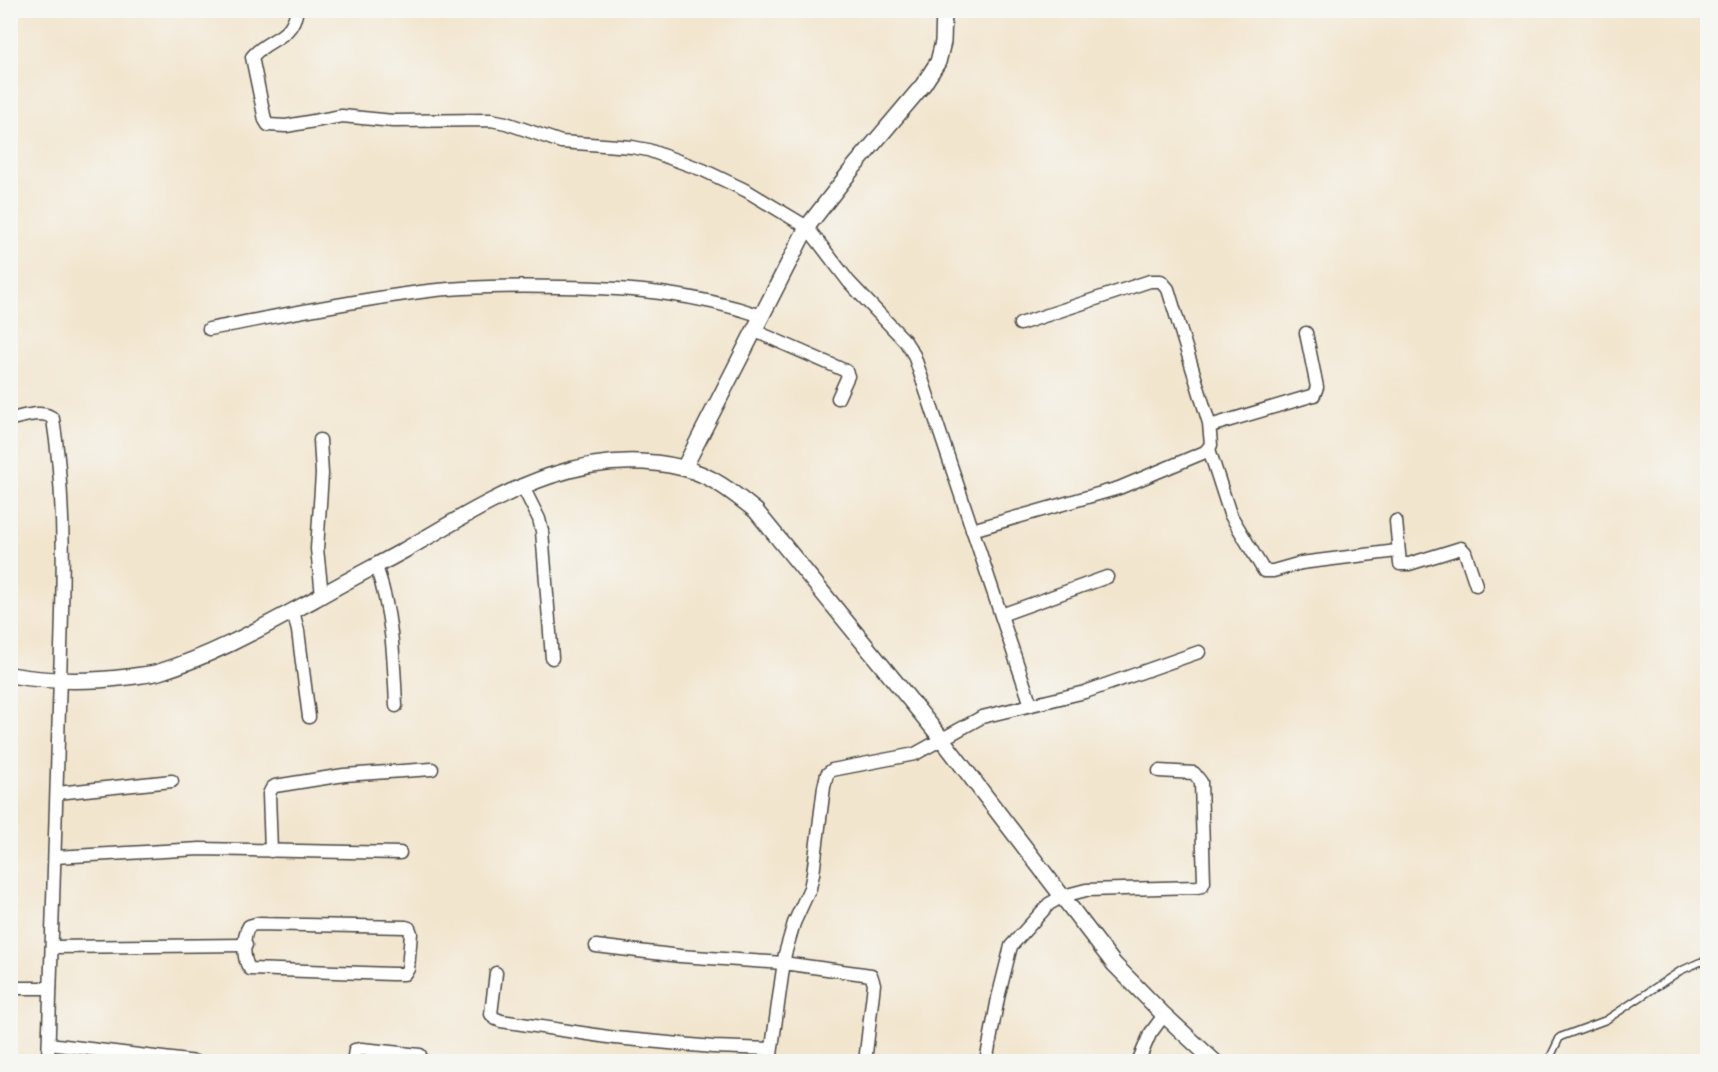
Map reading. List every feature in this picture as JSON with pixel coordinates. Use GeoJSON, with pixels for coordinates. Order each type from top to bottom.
{"type":"FeatureCollection","features":[{"type":"Feature","properties":{"kind":"street"},"geometry":{"type":"LineString","coordinates":[[297,10],[294,23],[286,34],[252,57],[268,125],[286,126],[342,116],[393,121],[491,120],[561,142],[632,147],[661,154],[723,178],[807,227],[849,282],[911,350],[1031,705]]}},
{"type":"Feature","properties":{"kind":"street"},"geometry":{"type":"LineString","coordinates":[[684,468],[807,227],[923,85],[938,62],[943,42],[944,10]]}},
{"type":"Feature","properties":{"kind":"street"},"geometry":{"type":"LineString","coordinates":[[1020,324],[1150,282],[1161,281],[1168,289],[1210,426],[1212,441],[1209,449],[1230,514],[1264,571],[1268,572],[1301,563],[1397,551]]}},
{"type":"Feature","properties":{"kind":"street"},"geometry":{"type":"LineString","coordinates":[[209,329],[384,297],[512,285],[601,288],[677,294],[729,305],[762,316]]}},
{"type":"Feature","properties":{"kind":"street"},"geometry":{"type":"LineString","coordinates":[[755,331],[846,372],[848,376],[838,398]]}},
{"type":"Feature","properties":{"kind":"street"},"geometry":{"type":"LineString","coordinates":[[1210,426],[1314,395],[1317,387],[1306,333]]}},
{"type":"Feature","properties":{"kind":"street"},"geometry":{"type":"LineString","coordinates":[[10,419],[50,415],[53,419],[60,464],[62,512],[60,695],[48,1062]]}},
{"type":"Feature","properties":{"kind":"street"},"geometry":{"type":"LineString","coordinates":[[320,440],[322,474],[317,549],[322,595]]}},
{"type":"Feature","properties":{"kind":"street"},"geometry":{"type":"LineString","coordinates":[[972,530],[1138,481],[1209,449]]}},
{"type":"Feature","properties":{"kind":"street"},"geometry":{"type":"LineString","coordinates":[[10,675],[60,695],[93,681],[157,673],[296,621],[322,595],[379,576],[527,495],[563,470],[592,464],[623,462],[684,468],[713,481],[756,511],[1056,900],[1114,964],[1157,1025],[1215,1062]]}},
{"type":"Feature","properties":{"kind":"street"},"geometry":{"type":"LineString","coordinates":[[527,495],[542,531],[552,658]]}},
{"type":"Feature","properties":{"kind":"street"},"geometry":{"type":"LineString","coordinates":[[1396,521],[1399,563],[1403,565],[1461,548],[1476,585]]}},
{"type":"Feature","properties":{"kind":"street"},"geometry":{"type":"LineString","coordinates":[[379,576],[393,643],[396,706]]}},
{"type":"Feature","properties":{"kind":"street"},"geometry":{"type":"LineString","coordinates":[[1001,615],[1107,577]]}},
{"type":"Feature","properties":{"kind":"street"},"geometry":{"type":"LineString","coordinates":[[296,621],[309,717]]}},
{"type":"Feature","properties":{"kind":"street"},"geometry":{"type":"LineString","coordinates":[[496,973],[491,1014],[501,1021],[615,1038],[770,1055],[783,963],[794,923],[812,881],[827,774],[840,767],[915,754],[982,717],[1085,692],[1200,652]]}},
{"type":"Feature","properties":{"kind":"street"},"geometry":{"type":"LineString","coordinates":[[271,851],[269,794],[272,788],[280,784],[344,775],[432,769]]}},
{"type":"Feature","properties":{"kind":"street"},"geometry":{"type":"LineString","coordinates":[[986,1062],[1011,946],[1056,900],[1086,891],[1202,886],[1204,878],[1201,782],[1194,772],[1159,771]]}},
{"type":"Feature","properties":{"kind":"street"},"geometry":{"type":"LineString","coordinates":[[57,793],[172,781]]}},
{"type":"Feature","properties":{"kind":"street"},"geometry":{"type":"LineString","coordinates":[[55,857],[200,849],[400,853]]}},
{"type":"Feature","properties":{"kind":"street"},"geometry":{"type":"LineString","coordinates":[[256,924],[401,926],[409,928],[411,933],[408,969],[404,974],[250,969],[246,965],[246,945],[247,929],[256,924]]}},
{"type":"Feature","properties":{"kind":"street"},"geometry":{"type":"LineString","coordinates":[[51,947],[246,945]]}},
{"type":"Feature","properties":{"kind":"street"},"geometry":{"type":"LineString","coordinates":[[596,946],[680,956],[783,963],[866,974],[873,978],[865,1062]]}},
{"type":"Feature","properties":{"kind":"street"},"geometry":{"type":"LineString","coordinates":[[10,988],[50,988]]}},
{"type":"Feature","properties":{"kind":"street"},"geometry":{"type":"LineString","coordinates":[[1138,1062],[1157,1025]]}},
{"type":"Feature","properties":{"kind":"street"},"geometry":{"type":"LineString","coordinates":[[49,1044],[196,1062]]}},
{"type":"Feature","properties":{"kind":"street"},"geometry":{"type":"LineString","coordinates":[[353,1062],[355,1050],[362,1048],[420,1055]]}},
{"type":"Feature","properties":{"kind":"lane"},"geometry":{"type":"LineString","coordinates":[[1548,1062],[1560,1037],[1606,1020],[1680,971],[1700,962],[1707,962]]}}]}
